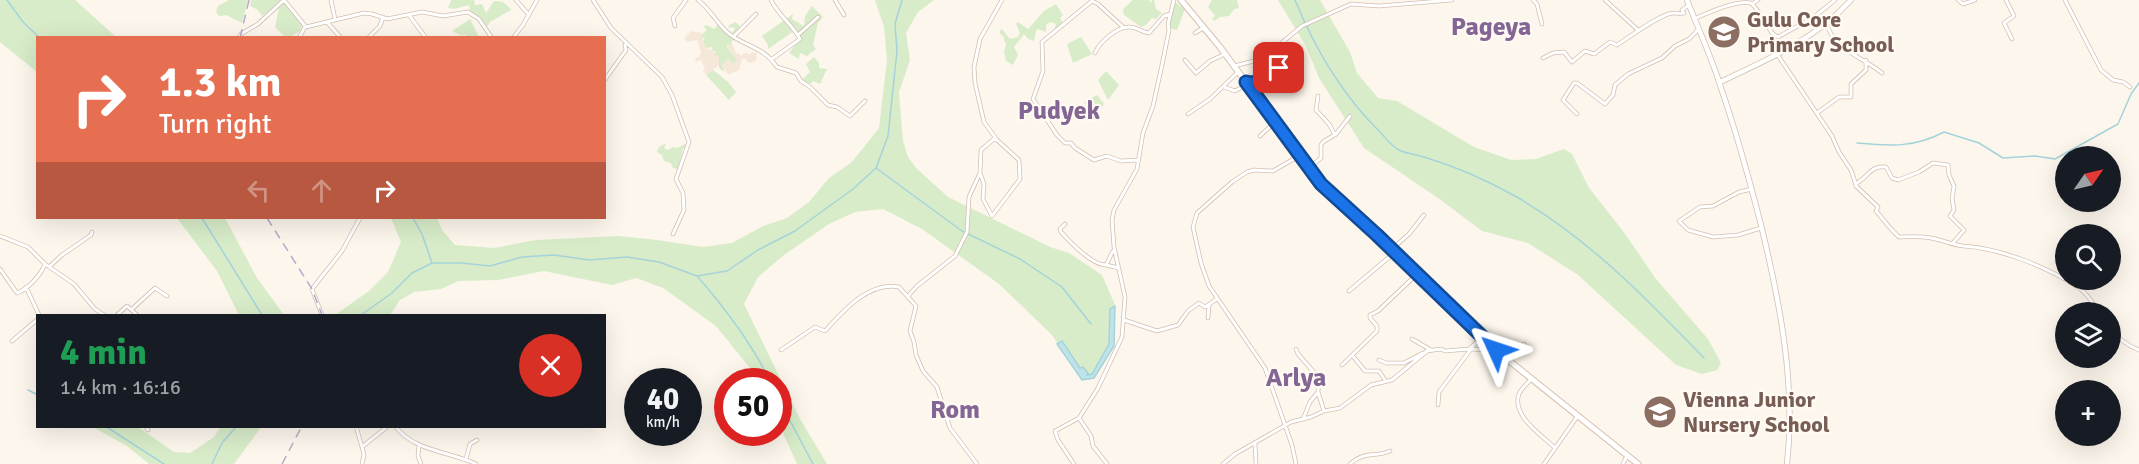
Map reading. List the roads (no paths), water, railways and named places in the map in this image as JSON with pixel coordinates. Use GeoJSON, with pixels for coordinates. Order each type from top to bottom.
{"type":"FeatureCollection","features":[{"type":"Feature","properties":{"kind":"main road"},"geometry":{"type":"LineString","coordinates":[[1181,0],[1225,54],[1321,184],[1393,250],[1482,338],[1638,464]]}},
{"type":"Feature","properties":{"kind":"street"},"geometry":{"type":"LineString","coordinates":[[240,36],[258,24],[284,0],[305,27]]}},
{"type":"Feature","properties":{"kind":"street"},"geometry":{"type":"LineString","coordinates":[[331,0],[335,19]]}},
{"type":"Feature","properties":{"kind":"street"},"geometry":{"type":"LineString","coordinates":[[516,0],[529,15]]}},
{"type":"Feature","properties":{"kind":"street"},"geometry":{"type":"LineString","coordinates":[[514,36],[537,0]]}},
{"type":"Feature","properties":{"kind":"street"},"geometry":{"type":"LineString","coordinates":[[593,0],[611,28],[662,77],[688,137],[688,145],[676,179],[683,193],[684,210],[673,234]]}},
{"type":"Feature","properties":{"kind":"street"},"geometry":{"type":"LineString","coordinates":[[698,0],[710,10],[726,31],[758,48],[772,59],[777,67],[796,74],[828,105],[837,107],[850,116],[865,101]]}},
{"type":"Feature","properties":{"kind":"street"},"geometry":{"type":"LineString","coordinates":[[771,0],[779,14],[790,23],[800,39],[772,59]]}},
{"type":"Feature","properties":{"kind":"street"},"geometry":{"type":"LineString","coordinates":[[835,0],[844,15]]}},
{"type":"Feature","properties":{"kind":"street"},"geometry":{"type":"LineString","coordinates":[[980,173],[984,184],[983,199],[992,216],[1020,179],[1019,160],[995,138],[983,119],[974,67],[983,32],[1002,0]]}},
{"type":"Feature","properties":{"kind":"street"},"geometry":{"type":"LineString","coordinates":[[1074,464],[1055,432],[1056,429],[1079,418],[1098,388],[1120,342],[1125,297],[1114,249],[1113,215],[1133,178],[1143,133],[1153,106],[1173,0]]}},
{"type":"Feature","properties":{"kind":"street"},"geometry":{"type":"LineString","coordinates":[[1234,66],[1262,59],[1310,21],[1352,4],[1379,6],[1452,0]]}},
{"type":"Feature","properties":{"kind":"street"},"geometry":{"type":"LineString","coordinates":[[1533,0],[1537,4],[1542,24]]}},
{"type":"Feature","properties":{"kind":"street"},"geometry":{"type":"LineString","coordinates":[[1605,0],[1638,30]]}},
{"type":"Feature","properties":{"kind":"street"},"geometry":{"type":"LineString","coordinates":[[1752,4],[1758,0]]}},
{"type":"Feature","properties":{"kind":"street"},"geometry":{"type":"LineString","coordinates":[[1694,19],[1728,2],[1746,1],[1752,4],[1773,34],[1778,37],[1814,17],[1835,0]]}},
{"type":"Feature","properties":{"kind":"street"},"geometry":{"type":"LineString","coordinates":[[1720,82],[1816,32],[1851,0]]}},
{"type":"Feature","properties":{"kind":"street"},"geometry":{"type":"LineString","coordinates":[[1958,0],[1963,4],[1975,0]]}},
{"type":"Feature","properties":{"kind":"street"},"geometry":{"type":"LineString","coordinates":[[2006,0],[2014,16],[2004,23],[2012,39]]}},
{"type":"Feature","properties":{"kind":"street"},"geometry":{"type":"LineString","coordinates":[[2065,0],[2101,70],[2113,80],[2123,82],[2130,87]]}},
{"type":"Feature","properties":{"kind":"street"},"geometry":{"type":"LineString","coordinates":[[675,26],[673,18],[684,2],[678,1]]}},
{"type":"Feature","properties":{"kind":"street"},"geometry":{"type":"LineString","coordinates":[[1123,27],[1092,1],[1042,42],[1043,71],[1033,99],[1059,137],[1065,143],[1071,142],[1094,160],[1107,156],[1121,161],[1138,160]]}},
{"type":"Feature","properties":{"kind":"street"},"geometry":{"type":"LineString","coordinates":[[1543,58],[1553,53],[1564,52],[1572,62],[1585,51],[1588,50],[1594,54],[1610,42],[1617,45],[1638,30],[1673,12],[1683,13],[1682,10],[1688,3],[1720,82],[1752,189],[1774,281],[1788,364],[1787,464]]}},
{"type":"Feature","properties":{"kind":"street"},"geometry":{"type":"LineString","coordinates":[[305,27],[367,13],[392,19],[422,12],[443,16],[469,12],[478,19],[491,36]]}},
{"type":"Feature","properties":{"kind":"street"},"geometry":{"type":"LineString","coordinates":[[734,36],[756,14]]}},
{"type":"Feature","properties":{"kind":"street"},"geometry":{"type":"LineString","coordinates":[[1095,53],[1098,47],[1123,27],[1132,27],[1149,33],[1164,16],[1170,14]]}},
{"type":"Feature","properties":{"kind":"street"},"geometry":{"type":"LineString","coordinates":[[410,15],[425,36]]}},
{"type":"Feature","properties":{"kind":"street"},"geometry":{"type":"LineString","coordinates":[[371,36],[380,26],[382,17]]}},
{"type":"Feature","properties":{"kind":"street"},"geometry":{"type":"LineString","coordinates":[[798,35],[818,17]]}},
{"type":"Feature","properties":{"kind":"street"},"geometry":{"type":"LineString","coordinates":[[327,22],[339,36]]}},
{"type":"Feature","properties":{"kind":"street"},"geometry":{"type":"LineString","coordinates":[[1827,23],[1828,30],[1847,51],[1866,60],[1882,73]]}},
{"type":"Feature","properties":{"kind":"street"},"geometry":{"type":"LineString","coordinates":[[301,36],[305,27]]}},
{"type":"Feature","properties":{"kind":"street"},"geometry":{"type":"LineString","coordinates":[[1195,33],[1204,27]]}},
{"type":"Feature","properties":{"kind":"street"},"geometry":{"type":"LineString","coordinates":[[1577,114],[1563,100],[1574,83],[1605,104],[1613,95],[1615,85],[1628,74],[1662,57],[1675,46],[1689,39],[1699,29]]}},
{"type":"Feature","properties":{"kind":"street"},"geometry":{"type":"LineString","coordinates":[[606,78],[626,50],[625,43]]}},
{"type":"Feature","properties":{"kind":"street"},"geometry":{"type":"LineString","coordinates":[[1185,60],[1196,73],[1225,54]]}},
{"type":"Feature","properties":{"kind":"street"},"geometry":{"type":"LineString","coordinates":[[1777,54],[1832,136],[1857,186],[1876,203],[1878,207],[1876,211],[1899,237],[1931,238],[1995,250],[2057,273],[2081,289],[2091,302]]}},
{"type":"Feature","properties":{"kind":"street"},"geometry":{"type":"LineString","coordinates":[[1817,113],[1839,98],[1851,97],[1851,84],[1866,70],[1866,60]]}},
{"type":"Feature","properties":{"kind":"street"},"geometry":{"type":"LineString","coordinates":[[1224,87],[1235,91],[1247,83],[1256,83],[1270,77],[1281,66],[1281,62]]}},
{"type":"Feature","properties":{"kind":"street"},"geometry":{"type":"LineString","coordinates":[[1188,114],[1210,99],[1238,72]]}},
{"type":"Feature","properties":{"kind":"street"},"geometry":{"type":"LineString","coordinates":[[1318,96],[1316,110],[1329,124],[1335,135]]}},
{"type":"Feature","properties":{"kind":"street"},"geometry":{"type":"LineString","coordinates":[[1308,168],[1321,158],[1323,142],[1335,135],[1350,116]]}},
{"type":"Feature","properties":{"kind":"street"},"geometry":{"type":"LineString","coordinates":[[1260,136],[1275,122]]}},
{"type":"Feature","properties":{"kind":"street"},"geometry":{"type":"LineString","coordinates":[[908,296],[947,261],[954,258],[966,234],[969,197],[980,173],[981,150],[995,138]]}},
{"type":"Feature","properties":{"kind":"street"},"geometry":{"type":"LineString","coordinates":[[1296,464],[1292,445],[1265,368],[1208,284],[1201,265],[1193,227],[1195,217],[1206,204],[1247,172],[1274,171],[1299,156]]}},
{"type":"Feature","properties":{"kind":"street"},"geometry":{"type":"LineString","coordinates":[[1857,186],[1870,171],[1882,166],[1886,167],[1892,178],[1898,180],[1919,172],[1933,163],[1948,165],[1954,186],[1952,199],[1954,210],[1950,216],[1964,230],[1953,243]]}},
{"type":"Feature","properties":{"kind":"street"},"geometry":{"type":"LineString","coordinates":[[1752,189],[1739,192],[1711,207],[1700,207],[1679,221],[1688,230],[1713,237],[1738,235],[1761,228]]}},
{"type":"Feature","properties":{"kind":"street"},"geometry":{"type":"LineString","coordinates":[[1349,291],[1409,234],[1424,215]]}},
{"type":"Feature","properties":{"kind":"street"},"geometry":{"type":"LineString","coordinates":[[322,314],[312,289],[342,251],[358,219]]}},
{"type":"Feature","properties":{"kind":"street"},"geometry":{"type":"LineString","coordinates":[[1065,224],[1059,230],[1069,241],[1099,264],[1119,268]]}},
{"type":"Feature","properties":{"kind":"street"},"geometry":{"type":"LineString","coordinates":[[0,268],[17,293],[21,292],[47,266],[92,232]]}},
{"type":"Feature","properties":{"kind":"street"},"geometry":{"type":"LineString","coordinates":[[0,236],[28,246],[47,266],[74,284],[95,309],[102,314]]}},
{"type":"Feature","properties":{"kind":"street"},"geometry":{"type":"LineString","coordinates":[[1106,265],[1114,249]]}},
{"type":"Feature","properties":{"kind":"street"},"geometry":{"type":"LineString","coordinates":[[1342,365],[1377,331],[1378,328],[1370,315],[1378,311],[1418,274]]}},
{"type":"Feature","properties":{"kind":"street"},"geometry":{"type":"LineString","coordinates":[[26,287],[37,314]]}},
{"type":"Feature","properties":{"kind":"street"},"geometry":{"type":"LineString","coordinates":[[781,350],[815,327],[825,331],[846,308],[873,290],[899,287],[917,308],[910,331],[916,356],[923,371],[936,386],[950,428],[977,464]]}},
{"type":"Feature","properties":{"kind":"street"},"geometry":{"type":"LineString","coordinates":[[132,309],[155,288],[167,296]]}},
{"type":"Feature","properties":{"kind":"street"},"geometry":{"type":"LineString","coordinates":[[1124,320],[1157,331],[1178,325],[1188,311],[1198,303],[1204,307],[1217,299]]}},
{"type":"Feature","properties":{"kind":"street"},"geometry":{"type":"LineString","coordinates":[[1208,318],[1209,305]]}},
{"type":"Feature","properties":{"kind":"street"},"geometry":{"type":"LineString","coordinates":[[118,314],[126,306],[136,314]]}},
{"type":"Feature","properties":{"kind":"street"},"geometry":{"type":"LineString","coordinates":[[12,341],[36,319]]}},
{"type":"Feature","properties":{"kind":"street"},"geometry":{"type":"LineString","coordinates":[[1438,405],[1439,392],[1482,338]]}},
{"type":"Feature","properties":{"kind":"street"},"geometry":{"type":"LineString","coordinates":[[1412,339],[1432,350]]}},
{"type":"Feature","properties":{"kind":"street"},"geometry":{"type":"LineString","coordinates":[[2121,340],[2139,350]]}},
{"type":"Feature","properties":{"kind":"street"},"geometry":{"type":"LineString","coordinates":[[1504,357],[1524,344]]}},
{"type":"Feature","properties":{"kind":"street"},"geometry":{"type":"LineString","coordinates":[[1296,349],[1319,378],[1318,392],[1324,411]]}},
{"type":"Feature","properties":{"kind":"street"},"geometry":{"type":"LineString","coordinates":[[1379,360],[1386,363],[1404,363],[1418,354],[1432,350],[1488,350]]}},
{"type":"Feature","properties":{"kind":"street"},"geometry":{"type":"LineString","coordinates":[[1223,464],[1235,453],[1285,426],[1324,411],[1340,408],[1371,385],[1398,376],[1425,353]]}},
{"type":"Feature","properties":{"kind":"street"},"geometry":{"type":"LineString","coordinates":[[1352,355],[1365,371],[1379,370],[1385,381]]}},
{"type":"Feature","properties":{"kind":"street"},"geometry":{"type":"LineString","coordinates":[[1531,379],[1518,398],[1523,416],[1540,436],[1555,448]]}},
{"type":"Feature","properties":{"kind":"street"},"geometry":{"type":"LineString","coordinates":[[1303,419],[1310,402],[1318,392]]}},
{"type":"Feature","properties":{"kind":"street"},"geometry":{"type":"LineString","coordinates":[[1544,464],[1577,417]]}},
{"type":"Feature","properties":{"kind":"street"},"geometry":{"type":"LineString","coordinates":[[1079,418],[1091,436],[1093,446],[1107,464]]}},
{"type":"Feature","properties":{"kind":"street"},"geometry":{"type":"LineString","coordinates":[[357,428],[364,455],[362,464]]}},
{"type":"Feature","properties":{"kind":"street"},"geometry":{"type":"LineString","coordinates":[[362,447],[386,428]]}},
{"type":"Feature","properties":{"kind":"street"},"geometry":{"type":"LineString","coordinates":[[398,428],[419,445],[476,464]]}},
{"type":"Feature","properties":{"kind":"street"},"geometry":{"type":"LineString","coordinates":[[466,459],[470,444],[477,440]]}},
{"type":"Feature","properties":{"kind":"street"},"geometry":{"type":"LineString","coordinates":[[1255,443],[1256,464]]}},
{"type":"Feature","properties":{"kind":"street"},"geometry":{"type":"LineString","coordinates":[[419,445],[418,456],[421,464]]}},
{"type":"Feature","properties":{"kind":"street"},"geometry":{"type":"LineString","coordinates":[[1350,464],[1363,455],[1383,454],[1390,451]]}},
{"type":"Feature","properties":{"kind":"street"},"geometry":{"type":"LineString","coordinates":[[1623,464],[1631,457]]}},
{"type":"Feature","properties":{"kind":"water"},"geometry":{"type":"Polygon","coordinates":[[[1115,306],[1114,346],[1094,378],[1082,380],[1057,344],[1062,341],[1080,368],[1083,367],[1087,375],[1092,374],[1109,344],[1110,309],[1115,306]]]}},
{"type":"Feature","properties":{"kind":"waterway"},"geometry":{"type":"LineString","coordinates":[[7,0],[23,22],[38,36]]}},
{"type":"Feature","properties":{"kind":"waterway"},"geometry":{"type":"LineString","coordinates":[[362,314],[392,293],[412,273],[432,263],[490,266],[522,257],[554,255],[589,260],[627,257],[659,262],[697,276],[727,271],[758,250],[795,231],[853,189],[876,168],[888,136],[897,51],[895,24],[902,0]]}},
{"type":"Feature","properties":{"kind":"waterway"},"geometry":{"type":"LineString","coordinates":[[1295,0],[1321,54],[1342,88],[1392,146],[1472,175],[1515,196],[1541,212],[1567,230],[1615,270],[1704,358]]}},
{"type":"Feature","properties":{"kind":"waterway"},"geometry":{"type":"LineString","coordinates":[[1857,143],[1902,145],[1922,141],[1944,132],[1979,143],[2003,158],[2035,156],[2055,159],[2118,124],[2131,94],[2139,83]]}},
{"type":"Feature","properties":{"kind":"waterway"},"geometry":{"type":"LineString","coordinates":[[876,168],[962,231],[1020,259],[1062,287],[1091,324]]}},
{"type":"Feature","properties":{"kind":"waterway"},"geometry":{"type":"LineString","coordinates":[[203,219],[261,314]]}},
{"type":"Feature","properties":{"kind":"waterway"},"geometry":{"type":"LineString","coordinates":[[414,219],[422,234],[432,263]]}},
{"type":"Feature","properties":{"kind":"waterway"},"geometry":{"type":"LineString","coordinates":[[697,276],[737,326],[763,368]]}},
{"type":"Feature","properties":{"kind":"waterway"},"geometry":{"type":"LineString","coordinates":[[28,390],[36,394]]}},
{"type":"Feature","properties":{"kind":"waterway"},"geometry":{"type":"LineString","coordinates":[[792,424],[813,464]]}},
{"type":"Feature","properties":{"kind":"waterway"},"geometry":{"type":"LineString","coordinates":[[108,428],[164,464]]}},
{"type":"Feature","properties":{"kind":"waterway"},"geometry":{"type":"LineString","coordinates":[[212,464],[222,443],[235,428]]}},
{"type":"Feature","properties":{"kind":"railway"},"geometry":{"type":"LineString","coordinates":[[240,36],[249,0]]}},
{"type":"Feature","properties":{"kind":"railway"},"geometry":{"type":"LineString","coordinates":[[268,219],[312,289],[322,314]]}},
{"type":"Feature","properties":{"kind":"railway"},"geometry":{"type":"LineString","coordinates":[[282,464],[301,428]]}},
{"type":"Feature","properties":{"kind":"place","name":"Gulu Core Primary School"},"geometry":{"type":"Point","coordinates":[1724,32]}},
{"type":"Feature","properties":{"kind":"place","name":"Vienna Junior Nursery School"},"geometry":{"type":"Point","coordinates":[1660,412]}},
{"type":"Feature","properties":{"kind":"district","name":"Pageya"},"geometry":{"type":"Point","coordinates":[1491,26]}},
{"type":"Feature","properties":{"kind":"district","name":"Pudyek"},"geometry":{"type":"Point","coordinates":[1059,110]}},
{"type":"Feature","properties":{"kind":"district","name":"Arlya"},"geometry":{"type":"Point","coordinates":[1296,377]}},
{"type":"Feature","properties":{"kind":"district","name":"Rom"},"geometry":{"type":"Point","coordinates":[955,409]}}]}
